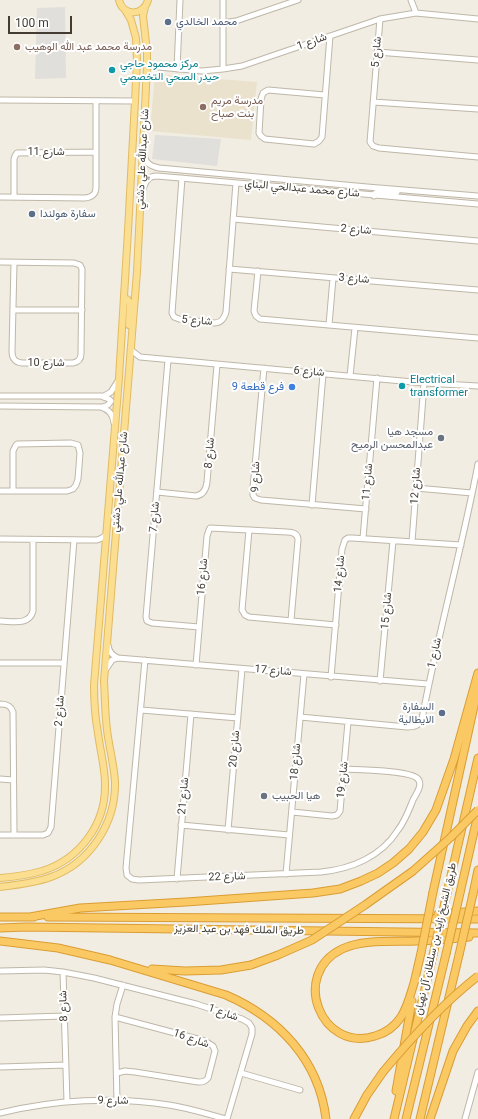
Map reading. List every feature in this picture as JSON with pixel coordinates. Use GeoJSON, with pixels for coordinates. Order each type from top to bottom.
{"type":"FeatureCollection","features":[{"type":"Feature","properties":{"kind":"highway"},"geometry":{"type":"LineString","coordinates":[[30,917],[80,908],[314,893],[340,889],[378,873],[393,863],[409,849],[423,832],[436,810],[454,759],[478,673]]}},
{"type":"Feature","properties":{"kind":"highway"},"geometry":{"type":"LineString","coordinates":[[393,1119],[415,980],[478,688]]}},
{"type":"Feature","properties":{"kind":"highway","name":"طريق الشيخ زايد بن سلطان آل نهيان"},"geometry":{"type":"LineString","coordinates":[[393,1119],[433,955],[478,758]]}},
{"type":"Feature","properties":{"kind":"highway"},"geometry":{"type":"LineString","coordinates":[[0,941],[58,948],[153,970],[221,970],[251,965],[312,940],[365,905],[413,871],[450,838],[478,810]]}},
{"type":"Feature","properties":{"kind":"highway","name":"طريق الشيخ زايد بن سلطان آل نهيان"},"geometry":{"type":"LineString","coordinates":[[406,1119],[478,814]]}},
{"type":"Feature","properties":{"kind":"highway"},"geometry":{"type":"LineString","coordinates":[[420,1119],[478,870]]}},
{"type":"Feature","properties":{"kind":"highway"},"geometry":{"type":"LineString","coordinates":[[410,918],[446,913],[478,911]]}},
{"type":"Feature","properties":{"kind":"highway","name":"طريق الملك فهد بن عبد العزيز"},"geometry":{"type":"LineString","coordinates":[[0,917],[478,918]]}},
{"type":"Feature","properties":{"kind":"highway","name":"طريق الملك فهد بن عبد العزيز"},"geometry":{"type":"LineString","coordinates":[[0,928],[478,934]]}},
{"type":"Feature","properties":{"kind":"highway"},"geometry":{"type":"LineString","coordinates":[[415,980],[405,1008],[398,1021],[392,1028],[369,1038],[353,1038],[337,1031],[322,1017],[316,1002],[315,986],[320,970],[329,958],[342,949],[352,945],[366,943],[417,941],[478,934]]}},
{"type":"Feature","properties":{"kind":"highway"},"geometry":{"type":"LineString","coordinates":[[124,964],[226,995],[252,1008],[271,1021],[286,1034],[296,1046],[310,1069],[322,1100],[326,1119]]}},
{"type":"Feature","properties":{"kind":"highway"},"geometry":{"type":"LineString","coordinates":[[354,1119],[367,1095],[383,1072],[425,1024],[478,976]]}},
{"type":"Feature","properties":{"kind":"highway"},"geometry":{"type":"LineString","coordinates":[[430,1119],[453,1051],[467,1026],[478,1011]]}},
{"type":"Feature","properties":{"kind":"main road"},"geometry":{"type":"LineString","coordinates":[[125,10],[130,12],[141,11],[145,7],[148,0]]}},
{"type":"Feature","properties":{"kind":"main road","name":"شارع عبدالله علي دشتي"},"geometry":{"type":"LineString","coordinates":[[1,879],[36,873],[68,858],[87,840],[96,825],[104,800],[105,775],[96,721],[94,685],[119,378],[137,61],[136,38],[131,20],[119,1]]}},
{"type":"Feature","properties":{"kind":"main road","name":"شارع عبدالله علي دشتي"},"geometry":{"type":"LineString","coordinates":[[0,887],[32,883],[59,874],[71,867],[80,860],[98,841],[112,810],[115,791],[113,762],[106,721],[105,674],[136,288],[147,66],[143,16],[145,7]]}},
{"type":"Feature","properties":{"kind":"main road"},"geometry":{"type":"LineString","coordinates":[[128,238],[131,245],[128,290],[133,292],[136,288]]}},
{"type":"Feature","properties":{"kind":"main road"},"geometry":{"type":"LineString","coordinates":[[124,299],[127,299],[130,303],[128,335],[131,350]]}},
{"type":"Feature","properties":{"kind":"main road"},"geometry":{"type":"LineString","coordinates":[[94,685],[97,693],[100,722],[101,724],[105,724],[106,721]]}},
{"type":"Feature","properties":{"kind":"street"},"geometry":{"type":"LineString","coordinates":[[177,68],[180,0]]}},
{"type":"Feature","properties":{"kind":"street"},"geometry":{"type":"LineString","coordinates":[[222,0],[223,69]]}},
{"type":"Feature","properties":{"kind":"street"},"geometry":{"type":"LineString","coordinates":[[222,23],[236,21],[298,0]]}},
{"type":"Feature","properties":{"kind":"street"},"geometry":{"type":"LineString","coordinates":[[411,0],[416,13]]}},
{"type":"Feature","properties":{"kind":"street","name":"شارع 1"},"geometry":{"type":"LineString","coordinates":[[147,66],[202,71],[223,69],[242,66],[380,19],[416,13],[478,18]]}},
{"type":"Feature","properties":{"kind":"street","name":"شارع 5"},"geometry":{"type":"LineString","coordinates":[[380,19],[370,142],[373,146],[379,148],[478,157]]}},
{"type":"Feature","properties":{"kind":"street"},"geometry":{"type":"LineString","coordinates":[[325,96],[268,90],[263,93],[261,99],[258,133],[265,139],[314,144],[322,137],[330,36]]}},
{"type":"Feature","properties":{"kind":"street"},"geometry":{"type":"LineString","coordinates":[[377,52],[478,60]]}},
{"type":"Feature","properties":{"kind":"street"},"geometry":{"type":"LineString","coordinates":[[0,100],[135,101]]}},
{"type":"Feature","properties":{"kind":"street"},"geometry":{"type":"LineString","coordinates":[[0,197],[84,198],[91,197],[94,194],[96,191],[96,101]]}},
{"type":"Feature","properties":{"kind":"street"},"geometry":{"type":"LineString","coordinates":[[373,102],[478,109]]}},
{"type":"Feature","properties":{"kind":"street","name":"شارع محمد عبدالحي البناي"},"geometry":{"type":"LineString","coordinates":[[143,149],[145,160],[148,164],[154,167],[478,196]]}},
{"type":"Feature","properties":{"kind":"street","name":"شارع 11"},"geometry":{"type":"LineString","coordinates":[[14,197],[14,159],[17,153],[96,152]]}},
{"type":"Feature","properties":{"kind":"street"},"geometry":{"type":"LineString","coordinates":[[161,177],[159,173],[162,171],[203,174],[216,173]]}},
{"type":"Feature","properties":{"kind":"street","name":"شارع محمد عبدالحي البناي"},"geometry":{"type":"LineString","coordinates":[[141,198],[143,188],[147,180],[152,176],[478,204]]}},
{"type":"Feature","properties":{"kind":"street","name":"شارع 5"},"geometry":{"type":"LineString","coordinates":[[182,178],[171,309],[173,316],[179,319],[214,323],[222,321],[226,312],[236,183]]}},
{"type":"Feature","properties":{"kind":"street"},"geometry":{"type":"LineString","coordinates":[[312,190],[326,188],[364,192],[367,187]]}},
{"type":"Feature","properties":{"kind":"street"},"geometry":{"type":"LineString","coordinates":[[374,196],[376,192],[402,193],[412,190]]}},
{"type":"Feature","properties":{"kind":"street","name":"شارع 2"},"geometry":{"type":"LineString","coordinates":[[233,219],[478,241]]}},
{"type":"Feature","properties":{"kind":"street","name":"شارع 10"},"geometry":{"type":"LineString","coordinates":[[0,262],[74,263],[81,266],[82,310],[81,354],[79,360],[73,363],[22,363],[15,361],[12,354],[14,263]]}},
{"type":"Feature","properties":{"kind":"street","name":"شارع 3"},"geometry":{"type":"LineString","coordinates":[[229,269],[478,290]]}},
{"type":"Feature","properties":{"kind":"street"},"geometry":{"type":"LineString","coordinates":[[258,272],[254,309],[257,318],[329,326],[478,338]]}},
{"type":"Feature","properties":{"kind":"street"},"geometry":{"type":"LineString","coordinates":[[329,326],[333,278]]}},
{"type":"Feature","properties":{"kind":"street"},"geometry":{"type":"LineString","coordinates":[[13,310],[82,310]]}},
{"type":"Feature","properties":{"kind":"street"},"geometry":{"type":"LineString","coordinates":[[350,376],[355,328]]}},
{"type":"Feature","properties":{"kind":"street"},"geometry":{"type":"LineString","coordinates":[[130,363],[140,358],[131,350]]}},
{"type":"Feature","properties":{"kind":"street","name":"شارع 6"},"geometry":{"type":"LineString","coordinates":[[140,358],[424,383],[478,386]]}},
{"type":"Feature","properties":{"kind":"street","name":"شارع 7"},"geometry":{"type":"LineString","coordinates":[[168,360],[146,618],[149,622],[154,624],[199,627]]}},
{"type":"Feature","properties":{"kind":"street","name":"شارع 8"},"geometry":{"type":"LineString","coordinates":[[157,492],[196,496],[206,490],[208,482],[217,365]]}},
{"type":"Feature","properties":{"kind":"street","name":"شارع 9"},"geometry":{"type":"LineString","coordinates":[[264,368],[253,488],[254,496],[260,500],[366,509]]}},
{"type":"Feature","properties":{"kind":"street"},"geometry":{"type":"LineString","coordinates":[[312,505],[323,374]]}},
{"type":"Feature","properties":{"kind":"street"},"geometry":{"type":"LineString","coordinates":[[101,397],[106,396],[111,392],[117,384],[119,378]]}},
{"type":"Feature","properties":{"kind":"street","name":"شارع 11"},"geometry":{"type":"LineString","coordinates":[[363,538],[376,378]]}},
{"type":"Feature","properties":{"kind":"street","name":"شارع 12"},"geometry":{"type":"LineString","coordinates":[[412,542],[424,383]]}},
{"type":"Feature","properties":{"kind":"street"},"geometry":{"type":"LineString","coordinates":[[0,396],[101,397],[108,398],[110,401],[108,405],[101,407],[0,406]]}},
{"type":"Feature","properties":{"kind":"street"},"geometry":{"type":"LineString","coordinates":[[101,407],[112,415],[114,428]]}},
{"type":"Feature","properties":{"kind":"street"},"geometry":{"type":"LineString","coordinates":[[0,491],[13,491],[67,490],[73,489],[78,479],[80,453],[78,446],[71,443],[17,444],[13,451],[13,491]]}},
{"type":"Feature","properties":{"kind":"street","name":"شارع 1"},"geometry":{"type":"LineString","coordinates":[[300,717],[407,727],[416,726],[422,719],[428,684],[461,546],[478,464]]}},
{"type":"Feature","properties":{"kind":"street"},"geometry":{"type":"LineString","coordinates":[[416,488],[472,493]]}},
{"type":"Feature","properties":{"kind":"street","name":"شارع 16"},"geometry":{"type":"LineString","coordinates":[[196,665],[208,532],[210,528],[289,532],[298,537],[291,620]]}},
{"type":"Feature","properties":{"kind":"street"},"geometry":{"type":"LineString","coordinates":[[249,530],[243,608],[244,613],[249,616],[336,624]]}},
{"type":"Feature","properties":{"kind":"street"},"geometry":{"type":"LineString","coordinates":[[0,540],[97,540],[106,535]]}},
{"type":"Feature","properties":{"kind":"street","name":"شارع 14"},"geometry":{"type":"LineString","coordinates":[[331,676],[343,544],[345,540],[348,538],[363,538],[461,546]]}},
{"type":"Feature","properties":{"kind":"street"},"geometry":{"type":"LineString","coordinates":[[0,621],[23,622],[28,620],[32,615],[33,540]]}},
{"type":"Feature","properties":{"kind":"street","name":"شارع 2"},"geometry":{"type":"LineString","coordinates":[[0,834],[42,835],[47,834],[50,829],[74,540]]}},
{"type":"Feature","properties":{"kind":"street"},"geometry":{"type":"LineString","coordinates":[[97,540],[102,542],[105,547]]}},
{"type":"Feature","properties":{"kind":"street","name":"شارع 15"},"geometry":{"type":"LineString","coordinates":[[380,681],[393,541]]}},
{"type":"Feature","properties":{"kind":"street"},"geometry":{"type":"LineString","coordinates":[[107,642],[110,652],[118,658]]}},
{"type":"Feature","properties":{"kind":"street"},"geometry":{"type":"LineString","coordinates":[[105,674],[107,666],[110,662],[118,658]]}},
{"type":"Feature","properties":{"kind":"street","name":"شارع 17"},"geometry":{"type":"LineString","coordinates":[[118,658],[428,684]]}},
{"type":"Feature","properties":{"kind":"street","name":"شارع 22"},"geometry":{"type":"LineString","coordinates":[[145,660],[126,873],[129,878],[135,880],[321,872],[338,870],[355,864],[375,854],[389,842],[398,831],[420,786],[419,781],[417,778],[409,774],[344,769]]}},
{"type":"Feature","properties":{"kind":"street"},"geometry":{"type":"LineString","coordinates":[[0,663],[64,663]]}},
{"type":"Feature","properties":{"kind":"street","name":"شارع 20"},"geometry":{"type":"LineString","coordinates":[[228,830],[242,669]]}},
{"type":"Feature","properties":{"kind":"street","name":"شارع 18"},"geometry":{"type":"LineString","coordinates":[[286,874],[304,674]]}},
{"type":"Feature","properties":{"kind":"street"},"geometry":{"type":"LineString","coordinates":[[0,704],[8,705],[14,712],[14,834]]}},
{"type":"Feature","properties":{"kind":"street"},"geometry":{"type":"LineString","coordinates":[[141,710],[238,718]]}},
{"type":"Feature","properties":{"kind":"street","name":"شارع 21"},"geometry":{"type":"LineString","coordinates":[[177,878],[191,714]]}},
{"type":"Feature","properties":{"kind":"street","name":"شارع 19"},"geometry":{"type":"LineString","coordinates":[[292,812],[330,816],[337,814],[340,810],[348,722]]}},
{"type":"Feature","properties":{"kind":"street"},"geometry":{"type":"LineString","coordinates":[[0,780],[13,780]]}},
{"type":"Feature","properties":{"kind":"street"},"geometry":{"type":"LineString","coordinates":[[181,825],[290,835]]}},
{"type":"Feature","properties":{"kind":"street"},"geometry":{"type":"LineString","coordinates":[[0,971],[36,970],[63,972]]}},
{"type":"Feature","properties":{"kind":"street","name":"شارع 1"},"geometry":{"type":"LineString","coordinates":[[63,972],[94,978],[189,1002],[242,1019],[247,1022],[252,1028],[252,1034],[226,1119]]}},
{"type":"Feature","properties":{"kind":"street","name":"شارع 8"},"geometry":{"type":"LineString","coordinates":[[63,972],[67,1102]]}},
{"type":"Feature","properties":{"kind":"street"},"geometry":{"type":"LineString","coordinates":[[117,1101],[116,1017],[117,1004],[123,986]]}},
{"type":"Feature","properties":{"kind":"street"},"geometry":{"type":"LineString","coordinates":[[0,1018],[64,1016]]}},
{"type":"Feature","properties":{"kind":"street","name":"شارع 16"},"geometry":{"type":"LineString","coordinates":[[116,1017],[205,1041],[211,1044],[215,1051],[208,1078],[202,1082],[135,1072],[125,1071],[116,1073]]}},
{"type":"Feature","properties":{"kind":"street"},"geometry":{"type":"LineString","coordinates":[[0,1066],[66,1065]]}},
{"type":"Feature","properties":{"kind":"street"},"geometry":{"type":"LineString","coordinates":[[465,1119],[478,1072]]}},
{"type":"Feature","properties":{"kind":"street"},"geometry":{"type":"LineString","coordinates":[[240,1073],[300,1090]]}},
{"type":"Feature","properties":{"kind":"street","name":"شارع 9"},"geometry":{"type":"LineString","coordinates":[[0,1113],[45,1104],[117,1101],[168,1104],[226,1119]]}},
{"type":"Feature","properties":{"kind":"shaded area"},"geometry":{"type":"Polygon","coordinates":[[[65,7],[66,78],[35,79],[37,8],[65,7]]]}},
{"type":"Feature","properties":{"kind":"shaded area","name":"مدرسة مريم بنت صباح"},"geometry":{"type":"Polygon","coordinates":[[[155,74],[257,82],[251,140],[150,131],[155,74]]]}},
{"type":"Feature","properties":{"kind":"shaded area"},"geometry":{"type":"Polygon","coordinates":[[[155,135],[221,139],[217,166],[152,159],[155,135]]]}},
{"type":"Feature","properties":{"kind":"place","name":"محمد الخالدي"},"geometry":{"type":"Point","coordinates":[168,22]}},
{"type":"Feature","properties":{"kind":"place","name":"مدرسة محمد عبد الله الوهيب"},"geometry":{"type":"Point","coordinates":[17,47]}},
{"type":"Feature","properties":{"kind":"place","name":"مركز محمود حاجي حيدر الصحي التخصصي"},"geometry":{"type":"Point","coordinates":[112,70]}},
{"type":"Feature","properties":{"kind":"place","name":"مدرسة مريم بنت صباح"},"geometry":{"type":"Point","coordinates":[203,107]}},
{"type":"Feature","properties":{"kind":"place","name":"سفارة هولندا"},"geometry":{"type":"Point","coordinates":[32,214]}},
{"type":"Feature","properties":{"kind":"place","name":"Electrical transformer"},"geometry":{"type":"Point","coordinates":[402,386]}},
{"type":"Feature","properties":{"kind":"place","name":"فرع قطعة 9"},"geometry":{"type":"Point","coordinates":[292,387]}},
{"type":"Feature","properties":{"kind":"place","name":"مسجد هيا عبدالمحسن الرميح"},"geometry":{"type":"Point","coordinates":[441,438]}},
{"type":"Feature","properties":{"kind":"place","name":"السفارة الايطالية"},"geometry":{"type":"Point","coordinates":[442,713]}},
{"type":"Feature","properties":{"kind":"place","name":"هيا الحبيب"},"geometry":{"type":"Point","coordinates":[264,796]}}]}
